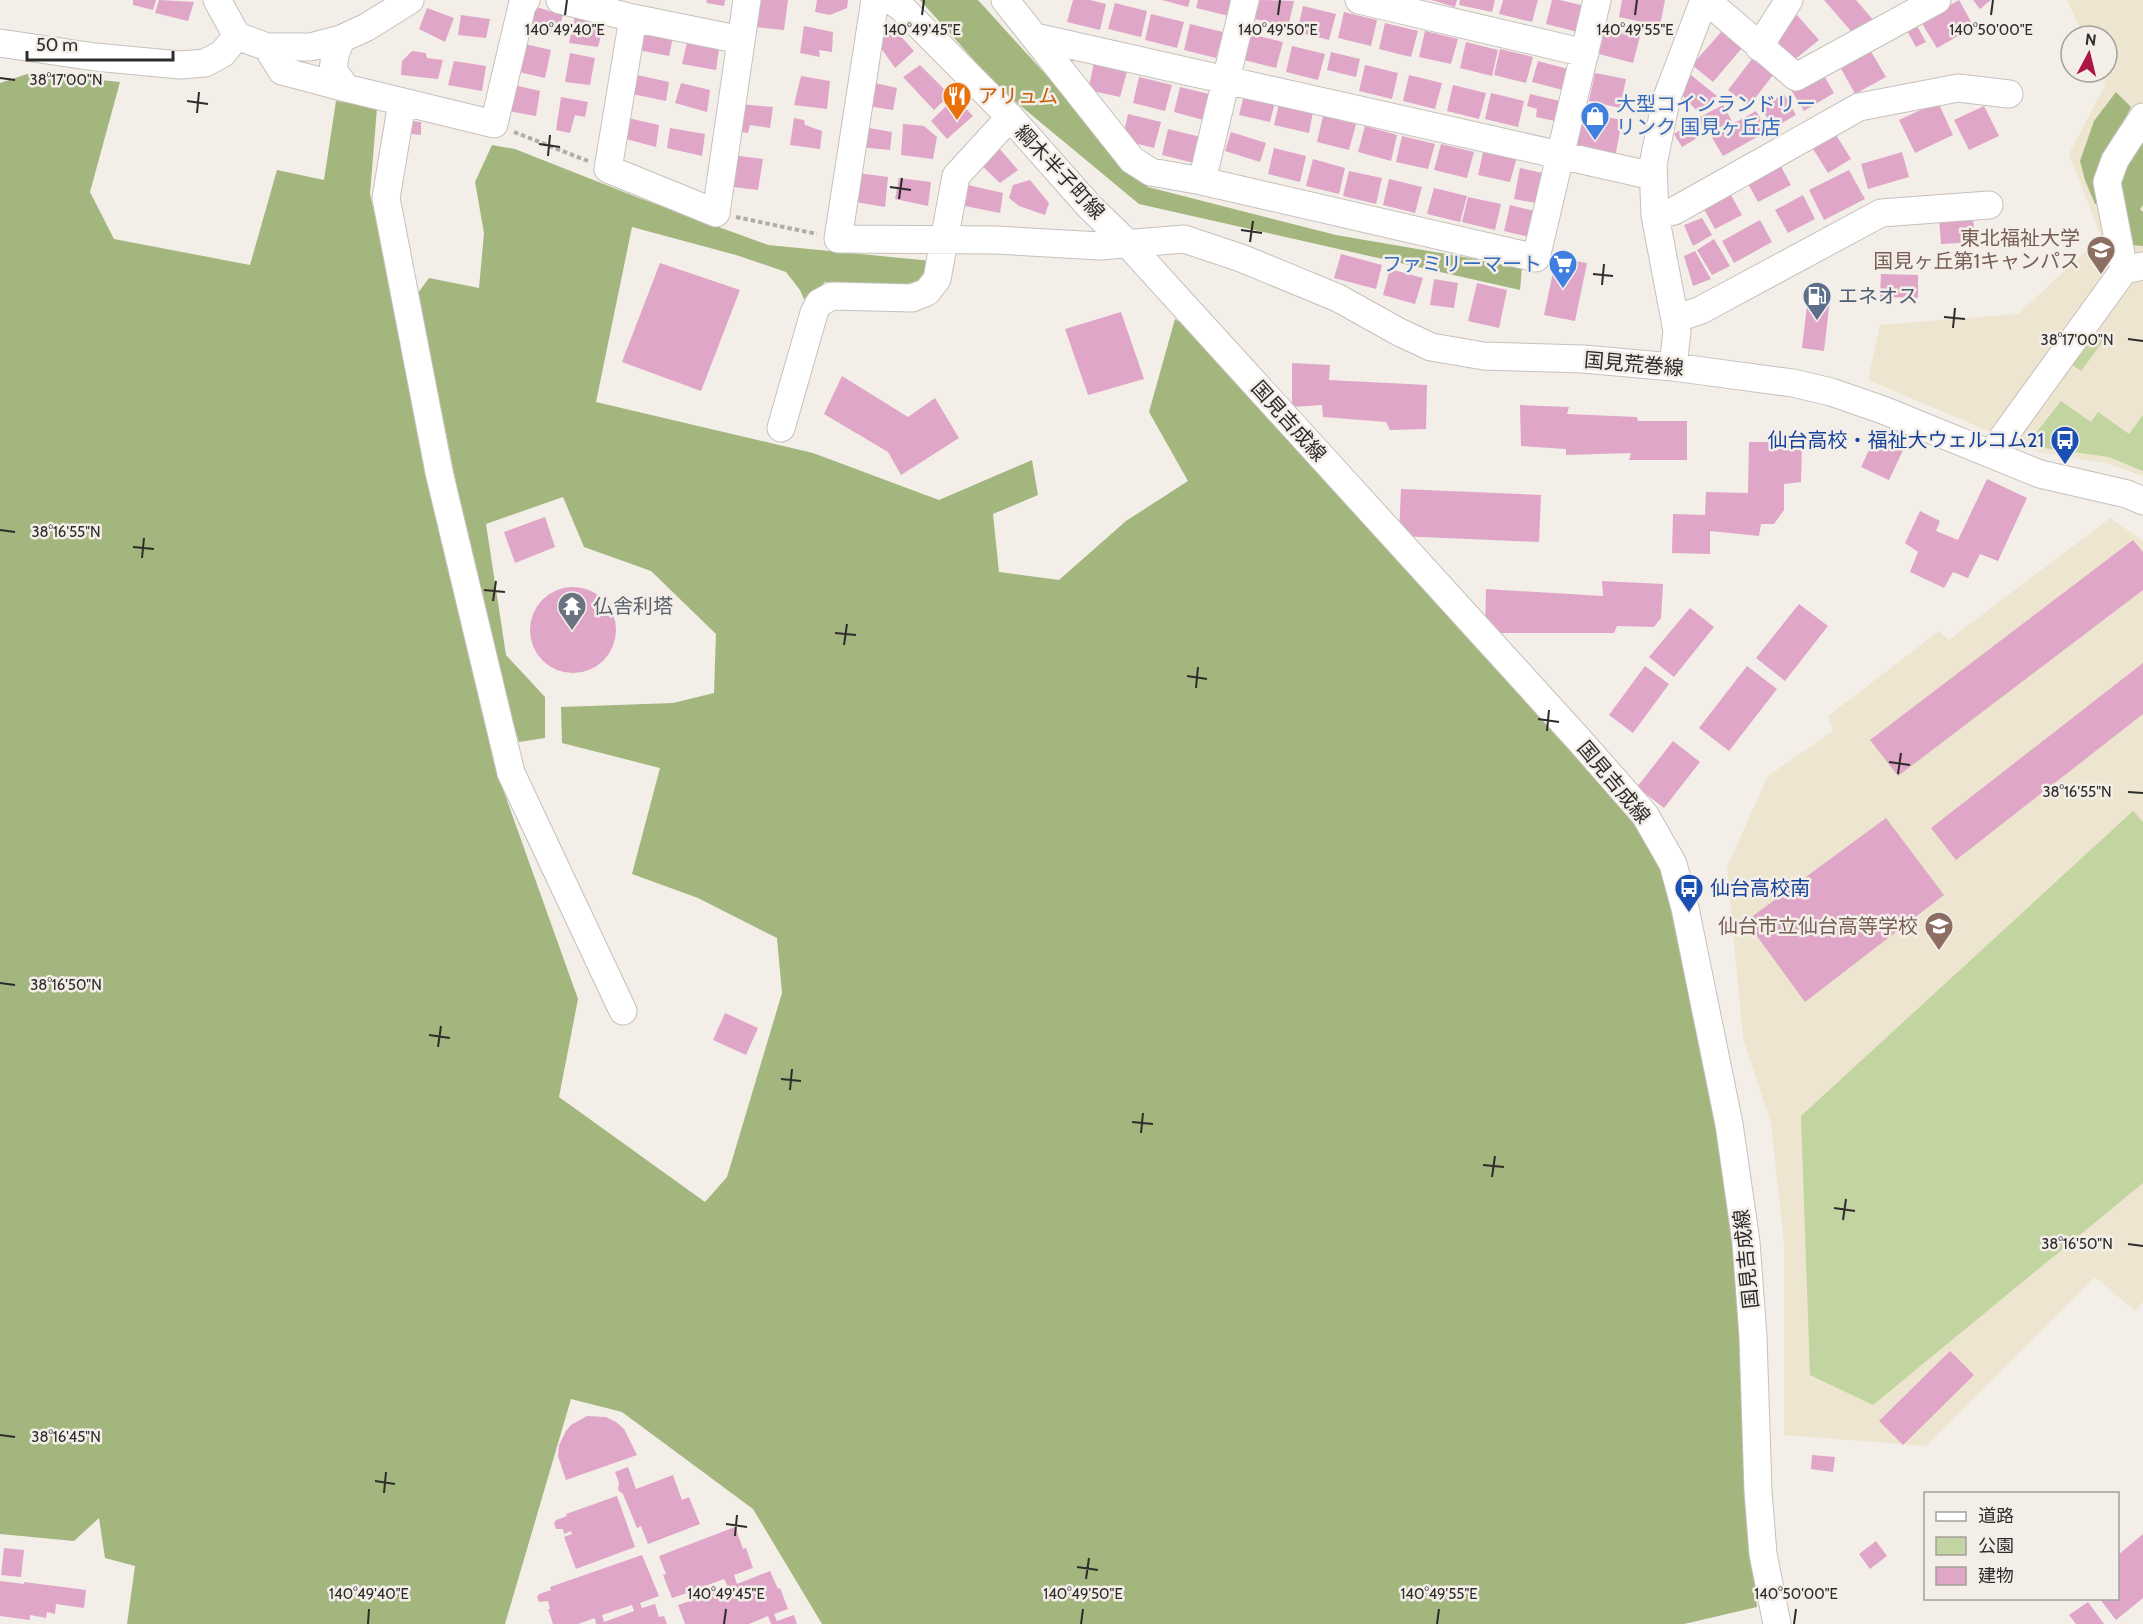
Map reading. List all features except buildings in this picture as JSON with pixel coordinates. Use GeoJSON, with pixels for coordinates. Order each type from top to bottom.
{"type":"FeatureCollection","features":[{"type":"Feature","properties":{"kind":"street"},"geometry":{"type":"LineString","coordinates":[[217,0],[237,36],[267,47],[310,47],[341,39],[367,27],[410,0]]}},
{"type":"Feature","properties":{"kind":"street"},"geometry":{"type":"LineString","coordinates":[[267,47],[282,71],[402,103],[494,124],[522,6],[526,0]]}},
{"type":"Feature","properties":{"kind":"street"},"geometry":{"type":"LineString","coordinates":[[560,0],[633,18],[741,40]]}},
{"type":"Feature","properties":{"kind":"street"},"geometry":{"type":"LineString","coordinates":[[633,18],[608,169],[716,213],[747,0]]}},
{"type":"Feature","properties":{"kind":"street"},"geometry":{"type":"LineString","coordinates":[[838,239],[875,0]]}},
{"type":"Feature","properties":{"kind":"street","name":"綱木半子町線"},"geometry":{"type":"LineString","coordinates":[[891,0],[903,9],[1010,117],[1089,206],[1127,243]]}},
{"type":"Feature","properties":{"kind":"street"},"geometry":{"type":"LineString","coordinates":[[1005,0],[1132,160],[1151,172],[1202,181],[1536,258],[1597,0]]}},
{"type":"Feature","properties":{"kind":"street"},"geometry":{"type":"LineString","coordinates":[[1202,181],[1245,0]]}},
{"type":"Feature","properties":{"kind":"street"},"geometry":{"type":"LineString","coordinates":[[1359,0],[1585,53]]}},
{"type":"Feature","properties":{"kind":"street"},"geometry":{"type":"LineString","coordinates":[[1673,367],[1676,319],[1655,215],[1653,177],[1666,100],[1705,0],[1796,77],[1937,0]]}},
{"type":"Feature","properties":{"kind":"street"},"geometry":{"type":"LineString","coordinates":[[1759,47],[1789,0]]}},
{"type":"Feature","properties":{"kind":"street"},"geometry":{"type":"LineString","coordinates":[[0,43],[95,57],[180,65],[205,63],[222,54],[237,36]]}},
{"type":"Feature","properties":{"kind":"street"},"geometry":{"type":"LineString","coordinates":[[1035,38],[1653,177]]}},
{"type":"Feature","properties":{"kind":"street"},"geometry":{"type":"LineString","coordinates":[[341,39],[335,55],[333,70],[346,88]]}},
{"type":"Feature","properties":{"kind":"street"},"geometry":{"type":"LineString","coordinates":[[1655,215],[1674,211],[1859,107],[1958,88],[2009,94]]}},
{"type":"Feature","properties":{"kind":"street"},"geometry":{"type":"LineString","coordinates":[[402,103],[386,198],[440,472],[511,773],[623,1011]]}},
{"type":"Feature","properties":{"kind":"street"},"geometry":{"type":"LineString","coordinates":[[781,428],[814,313],[819,303],[832,296],[912,298],[927,292],[937,279],[956,176],[1010,117]]}},
{"type":"Feature","properties":{"kind":"street"},"geometry":{"type":"LineString","coordinates":[[1991,454],[2133,268],[2107,182],[2115,160],[2143,117]]}},
{"type":"Feature","properties":{"kind":"street"},"geometry":{"type":"LineString","coordinates":[[1676,319],[1701,310],[1881,213],[1989,205]]}},
{"type":"Feature","properties":{"kind":"street","name":"国見荒巻線"},"geometry":{"type":"LineString","coordinates":[[838,239],[944,240],[1100,246],[1184,239],[1241,258],[1338,298],[1431,347],[1484,356],[1583,359],[1673,367],[1758,377],[1831,392],[1882,410],[2040,474],[2127,494],[2143,501]]}},
{"type":"Feature","properties":{"kind":"street","name":"国見吉成線"},"geometry":{"type":"LineString","coordinates":[[1127,243],[1581,742],[1645,815],[1673,864],[1685,908],[1728,1125],[1746,1242],[1753,1336],[1758,1491],[1763,1554],[1777,1624]]}},
{"type":"Feature","properties":{"kind":"path"},"geometry":{"type":"LineString","coordinates":[[494,124],[608,169]]}},
{"type":"Feature","properties":{"kind":"path"},"geometry":{"type":"LineString","coordinates":[[716,213],[838,239]]}},
{"type":"Feature","properties":{"kind":"shaded area","name":"東北福祉大学 国見ヶ丘第1キャンパス"},"geometry":{"type":"Polygon","coordinates":[[[2067,0],[2143,0],[2143,476],[2105,463],[2038,452],[1868,380],[1880,325],[2018,314],[2101,237],[2069,154],[2105,84],[2119,84],[2119,24],[2078,24],[2067,0]]]}},
{"type":"Feature","properties":{"kind":"shaded area","name":"仙台市立仙台高等学校"},"geometry":{"type":"Polygon","coordinates":[[[2110,518],[2143,541],[2143,1302],[2135,1311],[2095,1277],[1926,1446],[1784,1435],[1784,1242],[1771,1124],[1743,1038],[1727,867],[1768,776],[1833,731],[1828,716],[1939,631],[1949,640],[2110,518]]]}},
{"type":"Feature","properties":{"kind":"green space"},"geometry":{"type":"Polygon","coordinates":[[[920,0],[978,0],[1148,187],[1336,235],[1522,267],[1520,290],[1139,204],[999,88],[920,0]]]}},
{"type":"Feature","properties":{"kind":"green space"},"geometry":{"type":"Polygon","coordinates":[[[30,73],[120,82],[90,192],[114,239],[250,265],[277,170],[324,180],[336,101],[377,108],[370,194],[499,778],[578,999],[559,1097],[705,1202],[727,1177],[782,993],[777,938],[698,898],[632,874],[660,768],[562,743],[561,707],[673,703],[714,693],[716,634],[651,571],[584,547],[563,497],[486,524],[506,655],[545,697],[545,738],[519,742],[486,632],[418,293],[429,278],[479,288],[484,233],[475,182],[492,145],[515,149],[639,198],[768,245],[932,261],[923,280],[901,285],[825,282],[804,299],[786,272],[736,255],[632,227],[596,402],[813,453],[939,500],[1032,460],[1038,495],[993,514],[999,572],[1059,580],[1126,521],[1188,481],[1149,412],[1175,319],[1195,332],[1633,818],[1670,881],[1715,1109],[1736,1243],[1746,1484],[1757,1607],[1684,1624],[822,1624],[753,1509],[622,1412],[571,1399],[505,1624],[127,1624],[135,1566],[105,1558],[99,1518],[74,1541],[0,1534],[0,83],[30,73]]]}},
{"type":"Feature","properties":{"kind":"green space"},"geometry":{"type":"Polygon","coordinates":[[[2116,92],[2131,107],[2112,145],[2102,203],[2095,204],[2080,161],[2094,121],[2116,92]]]}},
{"type":"Feature","properties":{"kind":"green space"},"geometry":{"type":"Polygon","coordinates":[[[2143,135],[2143,205],[2140,209],[2143,212],[2143,246],[2130,245],[2117,185],[2143,135]]]}},
{"type":"Feature","properties":{"kind":"green space"},"geometry":{"type":"Polygon","coordinates":[[[2093,332],[2104,340],[2081,371],[2070,363],[2093,332]]]}},
{"type":"Feature","properties":{"kind":"green space"},"geometry":{"type":"Polygon","coordinates":[[[2061,401],[2091,422],[2098,412],[2129,434],[2143,415],[2143,471],[2109,457],[2044,448],[2028,443],[2061,401]]]}},
{"type":"Feature","properties":{"kind":"green space"},"geometry":{"type":"Polygon","coordinates":[[[2133,811],[2143,822],[2143,1183],[1873,1405],[1810,1375],[1801,1116],[2133,811]]]}},
{"type":"Feature","properties":{"kind":"place","name":"アリュム"},"geometry":{"type":"Point","coordinates":[957,122]}},
{"type":"Feature","properties":{"kind":"place","name":"大型コインランドリー リンク 国見ヶ丘店"},"geometry":{"type":"Point","coordinates":[1595,142]}},
{"type":"Feature","properties":{"kind":"place","name":"東北福祉大学 国見ヶ丘第1キャンパス"},"geometry":{"type":"Point","coordinates":[2101,276]}},
{"type":"Feature","properties":{"kind":"place","name":"ファミリーマート"},"geometry":{"type":"Point","coordinates":[1563,290]}},
{"type":"Feature","properties":{"kind":"place","name":"エネオス"},"geometry":{"type":"Point","coordinates":[1817,322]}},
{"type":"Feature","properties":{"kind":"place","name":"仙台高校・福祉大ウェルコム21"},"geometry":{"type":"Point","coordinates":[2065,466]}},
{"type":"Feature","properties":{"kind":"place","name":"仏舎利塔"},"geometry":{"type":"Point","coordinates":[572,632]}},
{"type":"Feature","properties":{"kind":"place","name":"仙台高校南"},"geometry":{"type":"Point","coordinates":[1689,914]}},
{"type":"Feature","properties":{"kind":"place","name":"仙台市立仙台高等学校"},"geometry":{"type":"Point","coordinates":[1939,952]}}]}
